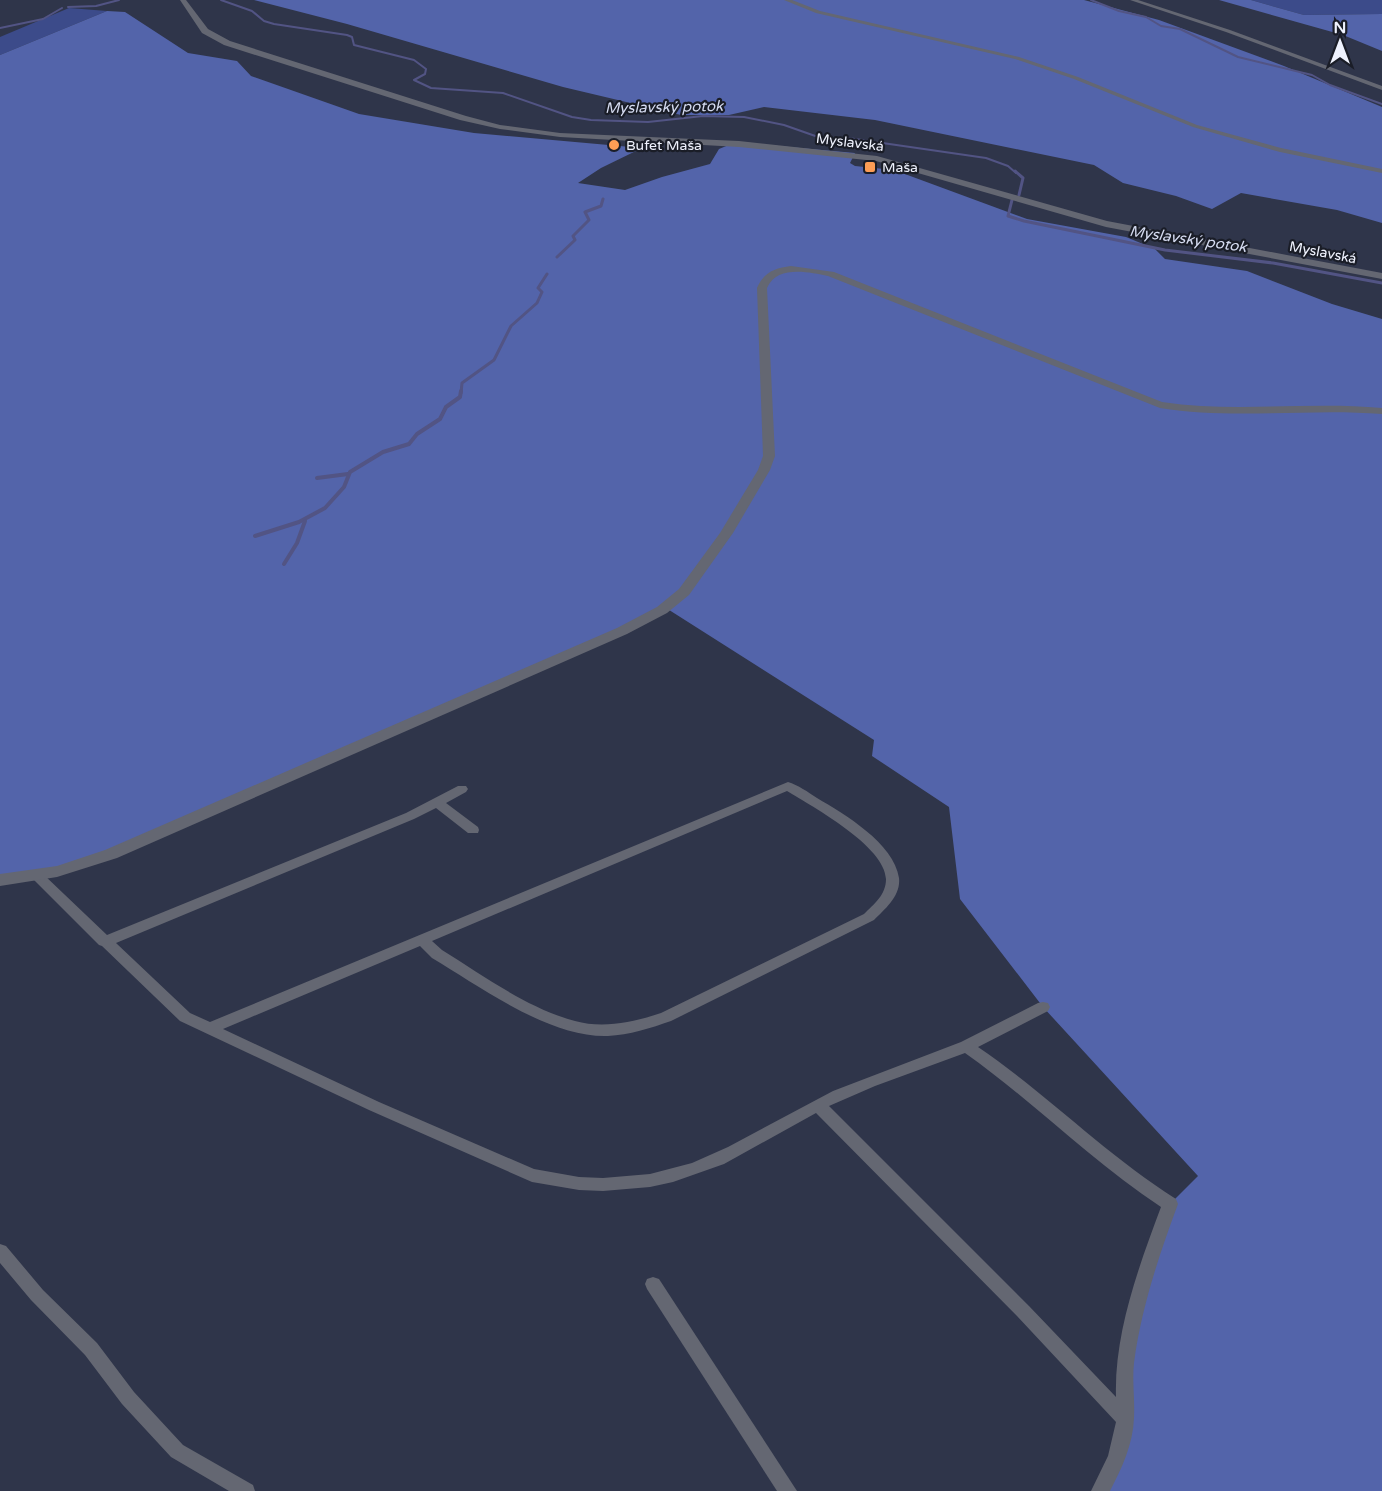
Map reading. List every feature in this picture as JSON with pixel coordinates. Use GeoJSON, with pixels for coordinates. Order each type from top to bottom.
{"type":"FeatureCollection","features":[{"type":"Feature","properties":{"kind":"street","name":"Myslavská"},"geometry":{"type":"LineString","coordinates":[[183,0],[205,31],[219,40],[463,118],[521,130],[774,147],[877,159],[1106,224],[1382,276]]}},
{"type":"Feature","properties":{"kind":"street"},"geometry":{"type":"LineString","coordinates":[[787,0],[818,12],[1017,58],[1076,78],[1196,126],[1382,171]]}},
{"type":"Feature","properties":{"kind":"street"},"geometry":{"type":"LineString","coordinates":[[1133,0],[1228,31],[1382,88]]}},
{"type":"Feature","properties":{"kind":"street"},"geometry":{"type":"LineString","coordinates":[[0,881],[38,877],[69,870],[111,854],[622,631],[676,600],[691,584],[758,481],[767,462],[769,440],[762,288],[767,278],[775,273],[800,269],[831,274],[1160,405],[1196,411],[1325,406],[1382,411]]}},
{"type":"Feature","properties":{"kind":"street"},"geometry":{"type":"LineString","coordinates":[[208,1029],[423,941],[788,786],[873,843],[885,856],[892,873],[891,894],[869,917],[666,1017],[629,1028],[592,1029],[553,1020],[527,1008],[445,959],[423,941]]}},
{"type":"Feature","properties":{"kind":"street"},"geometry":{"type":"LineString","coordinates":[[104,942],[410,816],[462,789]]}},
{"type":"Feature","properties":{"kind":"street"},"geometry":{"type":"LineString","coordinates":[[437,802],[473,830]]}},
{"type":"Feature","properties":{"kind":"street"},"geometry":{"type":"LineString","coordinates":[[38,877],[185,1017],[374,1106],[532,1174],[555,1181],[609,1185],[665,1179],[718,1159],[818,1105],[966,1046],[1043,1007]]}},
{"type":"Feature","properties":{"kind":"street"},"geometry":{"type":"LineString","coordinates":[[966,1046],[1004,1071],[1106,1161],[1170,1204],[1148,1262],[1126,1355],[1123,1389],[1125,1419],[1114,1463],[1100,1491]]}},
{"type":"Feature","properties":{"kind":"street"},"geometry":{"type":"LineString","coordinates":[[818,1105],[1038,1327],[1125,1419]]}},
{"type":"Feature","properties":{"kind":"street"},"geometry":{"type":"LineString","coordinates":[[0,1251],[37,1295],[91,1349],[128,1398],[177,1451],[246,1491]]}},
{"type":"Feature","properties":{"kind":"street"},"geometry":{"type":"LineString","coordinates":[[653,1284],[788,1491]]}},
{"type":"Feature","properties":{"kind":"shaded area"},"geometry":{"type":"Polygon","coordinates":[[[254,0],[1084,0],[1159,20],[1284,66],[1382,107],[1382,223],[1337,210],[1241,193],[1212,209],[1176,196],[1123,183],[1094,165],[875,120],[764,107],[729,115],[681,115],[563,87],[347,24],[254,0]]]}},
{"type":"Feature","properties":{"kind":"shaded area"},"geometry":{"type":"Polygon","coordinates":[[[1219,0],[1251,0],[1304,15],[1382,14],[1382,51],[1343,35],[1219,0]]]}},
{"type":"Feature","properties":{"kind":"shaded area"},"geometry":{"type":"Polygon","coordinates":[[[1251,0],[1382,0],[1382,14],[1304,15],[1251,0]]]}},
{"type":"Feature","properties":{"kind":"shaded area"},"geometry":{"type":"Polygon","coordinates":[[[69,8],[107,11],[0,55],[0,37],[69,8]]]}},
{"type":"Feature","properties":{"kind":"shaded area"},"geometry":{"type":"Polygon","coordinates":[[[107,11],[125,12],[188,53],[237,61],[251,76],[359,114],[474,133],[642,148],[601,168],[578,183],[625,190],[710,164],[719,149],[736,142],[855,153],[850,163],[855,166],[894,170],[1027,219],[1126,237],[1155,249],[1165,259],[1247,271],[1332,304],[1382,319],[1382,1491],[1100,1491],[1112,1471],[1123,1389],[1170,1204],[1198,1176],[1043,1007],[960,899],[949,807],[872,756],[874,740],[666,608],[69,870],[0,880],[0,55],[107,11]]]}},
{"type":"Feature","properties":{"kind":"waterway"},"geometry":{"type":"LineString","coordinates":[[68,7],[96,6],[119,0]]}},
{"type":"Feature","properties":{"kind":"waterway","name":"Myslavský potok"},"geometry":{"type":"LineString","coordinates":[[221,0],[252,11],[264,21],[347,35],[352,37],[354,45],[414,60],[426,69],[425,74],[414,80],[431,88],[503,93],[572,117],[591,120],[648,122],[703,116],[744,117],[784,125],[821,138],[848,138],[986,158],[1008,166],[1016,173]]}},
{"type":"Feature","properties":{"kind":"waterway"},"geometry":{"type":"LineString","coordinates":[[1091,0],[1119,11],[1146,17],[1161,26],[1180,29],[1238,57],[1312,75],[1330,85],[1382,104]]}},
{"type":"Feature","properties":{"kind":"waterway"},"geometry":{"type":"LineString","coordinates":[[0,28],[43,19],[62,8]]}},
{"type":"Feature","properties":{"kind":"waterway","name":"Myslavský potok"},"geometry":{"type":"LineString","coordinates":[[1015,171],[1023,178],[1019,195]]}},
{"type":"Feature","properties":{"kind":"waterway"},"geometry":{"type":"LineString","coordinates":[[557,257],[575,240],[573,236],[589,220],[585,212],[601,206],[603,199]]}},
{"type":"Feature","properties":{"kind":"waterway","name":"Myslavský potok"},"geometry":{"type":"LineString","coordinates":[[1012,200],[1008,216],[1024,221],[1165,250],[1273,263],[1382,283]]}},
{"type":"Feature","properties":{"kind":"waterway"},"geometry":{"type":"LineString","coordinates":[[461,393],[462,383],[494,360],[511,326],[537,303],[542,292],[538,288],[547,274]]}},
{"type":"Feature","properties":{"kind":"waterway"},"geometry":{"type":"LineString","coordinates":[[255,536],[299,522],[325,508],[344,487],[350,472],[383,452],[409,444],[417,434],[440,419],[446,407],[460,397],[461,391]]}},
{"type":"Feature","properties":{"kind":"waterway"},"geometry":{"type":"LineString","coordinates":[[317,478],[348,474]]}},
{"type":"Feature","properties":{"kind":"waterway"},"geometry":{"type":"LineString","coordinates":[[284,564],[297,543],[305,521]]}},
{"type":"Feature","properties":{"kind":"place","name":"Bufet Maša"},"geometry":{"type":"Point","coordinates":[614,145]}},
{"type":"Feature","properties":{"kind":"place","name":"Maša"},"geometry":{"type":"Point","coordinates":[870,167]}}]}
